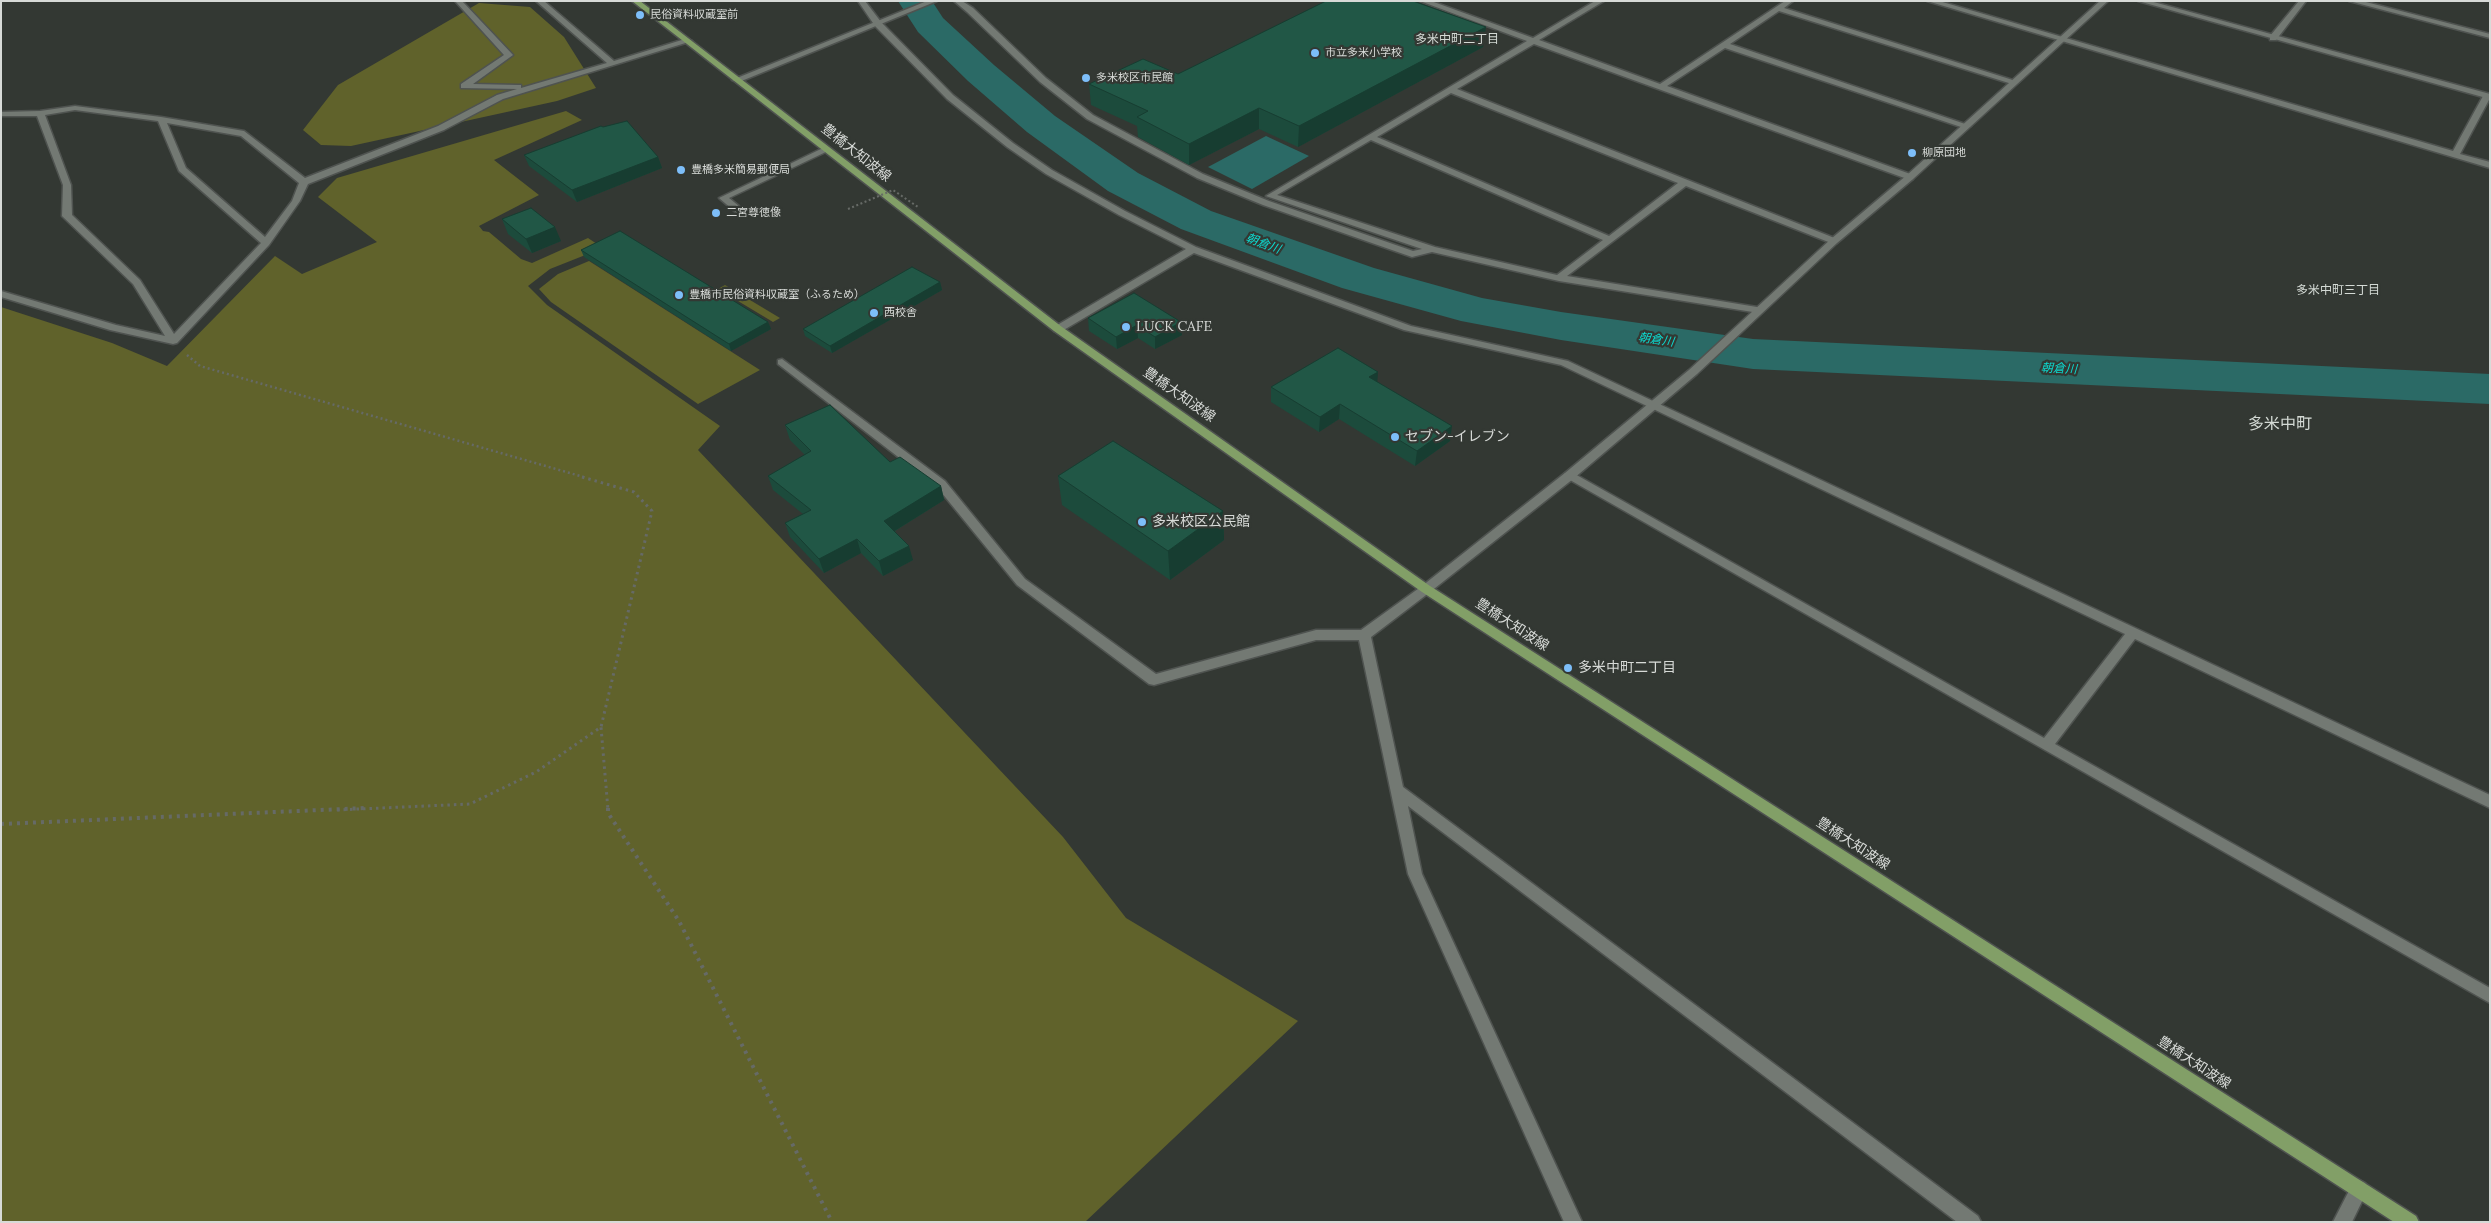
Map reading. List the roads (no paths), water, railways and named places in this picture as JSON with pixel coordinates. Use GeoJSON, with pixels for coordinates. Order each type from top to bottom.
{"type":"FeatureCollection","features":[{"type":"Feature","properties":{"kind":"main road","name":"豊橋大知波線"},"geometry":{"type":"LineString","coordinates":[[635,1],[1058,329],[1426,589],[2410,1222]]}},
{"type":"Feature","properties":{"kind":"street"},"geometry":{"type":"LineString","coordinates":[[458,1],[509,54],[464,86],[497,88],[533,86]]}},
{"type":"Feature","properties":{"kind":"street"},"geometry":{"type":"LineString","coordinates":[[539,1],[612,63]]}},
{"type":"Feature","properties":{"kind":"street"},"geometry":{"type":"LineString","coordinates":[[861,1],[878,24],[950,97],[1010,145],[1082,190],[1193,249],[1408,328],[1564,362],[1653,406],[2490,802]]}},
{"type":"Feature","properties":{"kind":"street"},"geometry":{"type":"LineString","coordinates":[[736,80],[934,1]]}},
{"type":"Feature","properties":{"kind":"street"},"geometry":{"type":"LineString","coordinates":[[957,1],[970,10],[1043,80],[1090,117],[1200,176],[1266,204],[1412,254],[1432,249]]}},
{"type":"Feature","properties":{"kind":"street"},"geometry":{"type":"LineString","coordinates":[[1422,1],[1910,177]]}},
{"type":"Feature","properties":{"kind":"street"},"geometry":{"type":"LineString","coordinates":[[1601,1],[1270,196],[1432,249],[1559,278],[1759,310]]}},
{"type":"Feature","properties":{"kind":"street"},"geometry":{"type":"LineString","coordinates":[[1661,87],[1790,1]]}},
{"type":"Feature","properties":{"kind":"street"},"geometry":{"type":"LineString","coordinates":[[1930,1],[2490,165]]}},
{"type":"Feature","properties":{"kind":"street"},"geometry":{"type":"LineString","coordinates":[[782,362],[941,484],[1021,582],[1154,680],[1316,635],[1364,635],[1426,589],[1569,476],[1693,372],[1834,241],[1910,177],[2105,1]]}},
{"type":"Feature","properties":{"kind":"street"},"geometry":{"type":"LineString","coordinates":[[2141,1],[2489,97],[2455,155]]}},
{"type":"Feature","properties":{"kind":"street"},"geometry":{"type":"LineString","coordinates":[[2273,38],[2303,1]]}},
{"type":"Feature","properties":{"kind":"street"},"geometry":{"type":"LineString","coordinates":[[2352,1],[2490,36]]}},
{"type":"Feature","properties":{"kind":"street"},"geometry":{"type":"LineString","coordinates":[[1779,9],[2015,82]]}},
{"type":"Feature","properties":{"kind":"street"},"geometry":{"type":"LineString","coordinates":[[173,341],[266,243],[296,201],[304,182],[441,128],[500,97],[688,41]]}},
{"type":"Feature","properties":{"kind":"street"},"geometry":{"type":"LineString","coordinates":[[1725,45],[1967,126]]}},
{"type":"Feature","properties":{"kind":"street"},"geometry":{"type":"LineString","coordinates":[[1451,90],[1834,241]]}},
{"type":"Feature","properties":{"kind":"street"},"geometry":{"type":"LineString","coordinates":[[1,114],[40,113],[75,108],[161,119],[244,134],[304,182]]}},
{"type":"Feature","properties":{"kind":"street"},"geometry":{"type":"LineString","coordinates":[[40,113],[67,185],[67,216],[137,282],[173,341]]}},
{"type":"Feature","properties":{"kind":"street"},"geometry":{"type":"LineString","coordinates":[[161,119],[182,169],[266,243]]}},
{"type":"Feature","properties":{"kind":"street"},"geometry":{"type":"LineString","coordinates":[[1370,137],[1609,239]]}},
{"type":"Feature","properties":{"kind":"street"},"geometry":{"type":"LineString","coordinates":[[742,213],[723,198],[826,150]]}},
{"type":"Feature","properties":{"kind":"street"},"geometry":{"type":"LineString","coordinates":[[1559,278],[1685,182]]}},
{"type":"Feature","properties":{"kind":"street"},"geometry":{"type":"LineString","coordinates":[[1058,329],[1193,249]]}},
{"type":"Feature","properties":{"kind":"street"},"geometry":{"type":"LineString","coordinates":[[1,294],[114,328],[173,341]]}},
{"type":"Feature","properties":{"kind":"street"},"geometry":{"type":"LineString","coordinates":[[1569,476],[2047,744],[2490,996]]}},
{"type":"Feature","properties":{"kind":"street"},"geometry":{"type":"LineString","coordinates":[[2047,744],[2133,634]]}},
{"type":"Feature","properties":{"kind":"street"},"geometry":{"type":"LineString","coordinates":[[1364,635],[1415,874],[1573,1222]]}},
{"type":"Feature","properties":{"kind":"street"},"geometry":{"type":"LineString","coordinates":[[1397,790],[1972,1222]]}},
{"type":"Feature","properties":{"kind":"street"},"geometry":{"type":"LineString","coordinates":[[2342,1222],[2359,1189]]}},
{"type":"Feature","properties":{"kind":"water"},"geometry":{"type":"Polygon","coordinates":[[[1266,136],[1309,156],[1252,189],[1208,167],[1266,136]]]}},
{"type":"Feature","properties":{"kind":"waterway","name":"朝倉川"},"geometry":{"type":"LineString","coordinates":[[915,1],[930,25],[981,73],[1041,124],[1123,182],[1196,220],[1358,278],[1478,311],[1561,326],[1753,354],[2490,389]]}},
{"type":"Feature","properties":{"kind":"place","name":"民俗資料収蔵室前"},"geometry":{"type":"Point","coordinates":[640,15]}},
{"type":"Feature","properties":{"kind":"place","name":"市立多米小学校"},"geometry":{"type":"Point","coordinates":[1315,53]}},
{"type":"Feature","properties":{"kind":"place","name":"多米校区市民館"},"geometry":{"type":"Point","coordinates":[1086,78]}},
{"type":"Feature","properties":{"kind":"place","name":"柳原団地"},"geometry":{"type":"Point","coordinates":[1912,153]}},
{"type":"Feature","properties":{"kind":"place","name":"豊橋多米簡易郵便局"},"geometry":{"type":"Point","coordinates":[681,170]}},
{"type":"Feature","properties":{"kind":"place","name":"二宮尊徳像"},"geometry":{"type":"Point","coordinates":[716,213]}},
{"type":"Feature","properties":{"kind":"place","name":"豊橋市民俗資料収蔵室（ふるため）"},"geometry":{"type":"Point","coordinates":[679,295]}},
{"type":"Feature","properties":{"kind":"place","name":"西校舎"},"geometry":{"type":"Point","coordinates":[874,313]}},
{"type":"Feature","properties":{"kind":"place","name":"LUCK CAFE"},"geometry":{"type":"Point","coordinates":[1126,327]}},
{"type":"Feature","properties":{"kind":"place","name":"セブン-イレブン"},"geometry":{"type":"Point","coordinates":[1395,437]}},
{"type":"Feature","properties":{"kind":"place","name":"多米校区公民館"},"geometry":{"type":"Point","coordinates":[1142,522]}},
{"type":"Feature","properties":{"kind":"place","name":"多米中町二丁目"},"geometry":{"type":"Point","coordinates":[1568,668]}},
{"type":"Feature","properties":{"kind":"district","name":"多米中町二丁目"},"geometry":{"type":"Point","coordinates":[1457,40]}},
{"type":"Feature","properties":{"kind":"district","name":"多米中町三丁目"},"geometry":{"type":"Point","coordinates":[2338,291]}},
{"type":"Feature","properties":{"kind":"district","name":"多米中町"},"geometry":{"type":"Point","coordinates":[2280,424]}}]}
